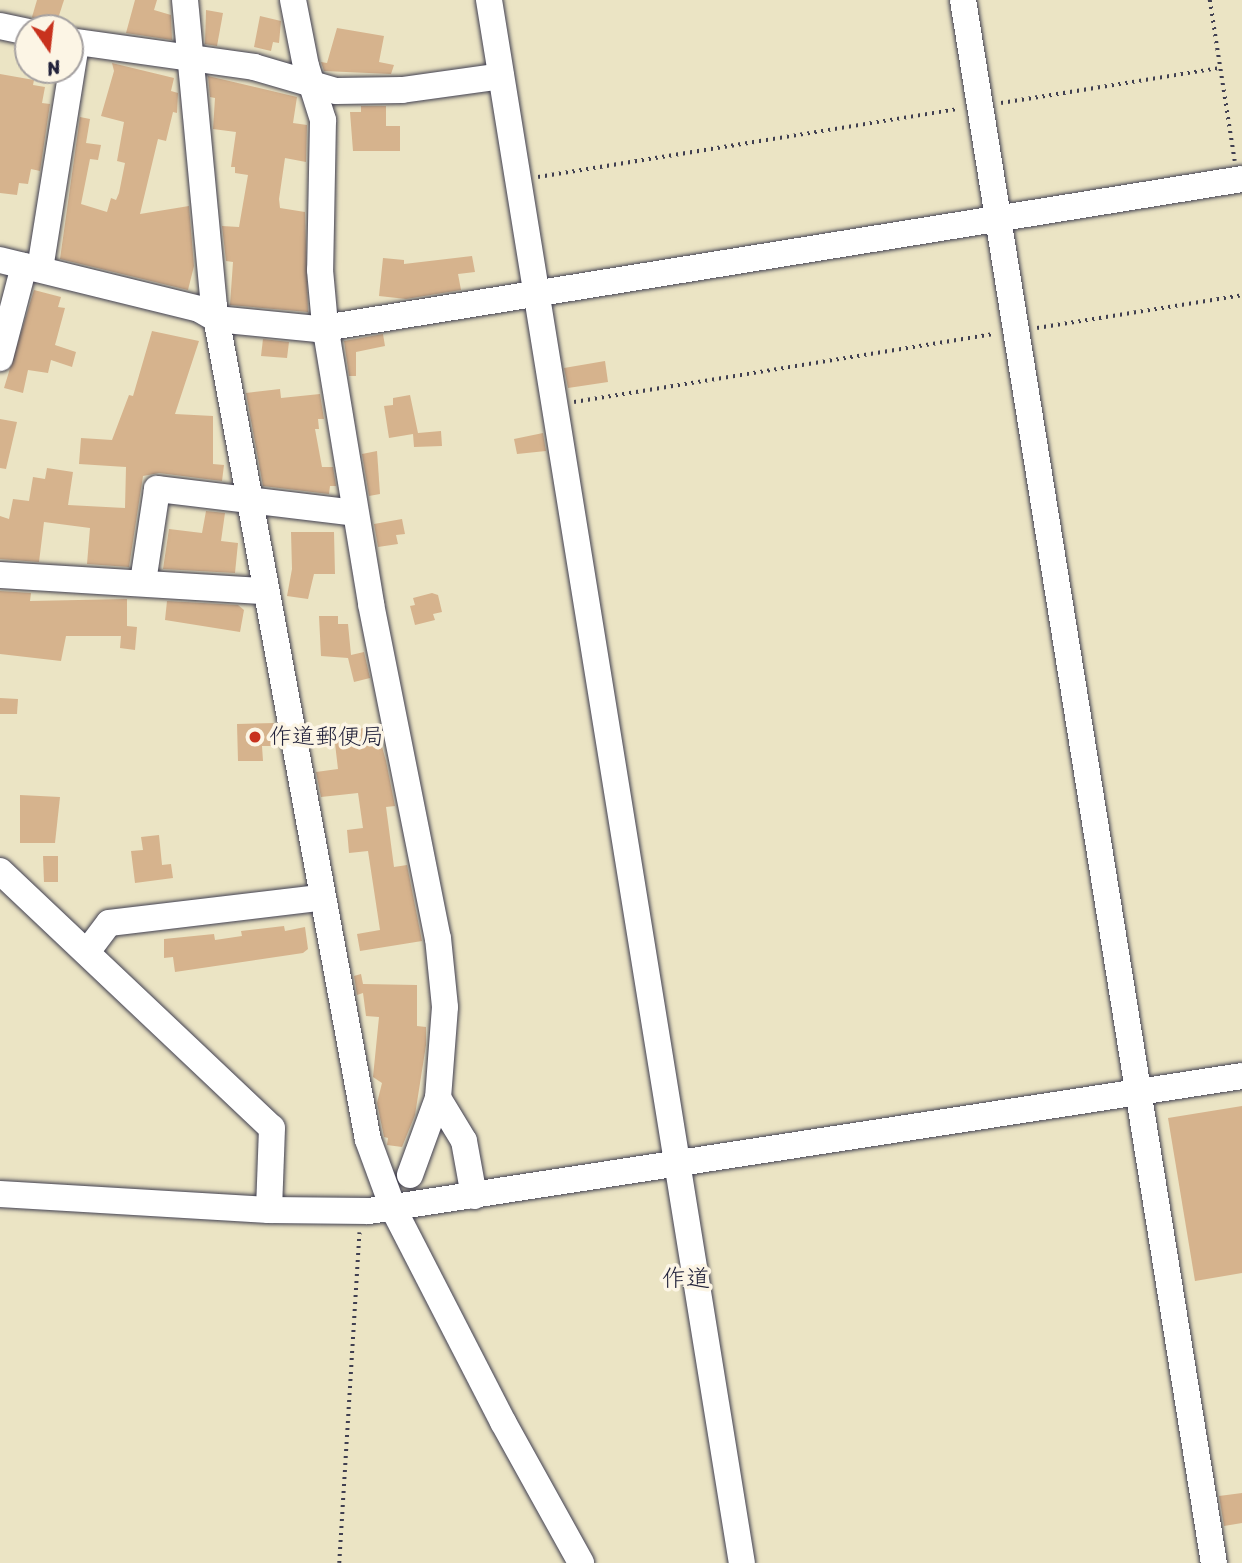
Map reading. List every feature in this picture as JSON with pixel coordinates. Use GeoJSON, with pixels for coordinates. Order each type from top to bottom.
{"type":"FeatureCollection","features":[{"type":"Feature","properties":{"kind":"street"},"geometry":{"type":"LineString","coordinates":[[185,0],[216,319],[320,898],[368,1140],[393,1208],[503,1422],[582,1563]]}},
{"type":"Feature","properties":{"kind":"street"},"geometry":{"type":"LineString","coordinates":[[293,0],[306,66],[314,83],[323,120],[320,270],[325,325],[355,513],[438,938],[445,1007],[438,1098],[410,1175]]}},
{"type":"Feature","properties":{"kind":"street"},"geometry":{"type":"LineString","coordinates":[[489,0],[742,1563]]}},
{"type":"Feature","properties":{"kind":"street"},"geometry":{"type":"LineString","coordinates":[[963,0],[1214,1563]]}},
{"type":"Feature","properties":{"kind":"street"},"geometry":{"type":"LineString","coordinates":[[84,43],[191,56],[292,75],[336,91],[369,92],[501,76]]}},
{"type":"Feature","properties":{"kind":"street"},"geometry":{"type":"LineString","coordinates":[[0,358],[63,84]]}},
{"type":"Feature","properties":{"kind":"street"},"geometry":{"type":"LineString","coordinates":[[21,265],[198,309],[216,319],[318,328],[1240,179]]}},
{"type":"Feature","properties":{"kind":"street"},"geometry":{"type":"LineString","coordinates":[[143,582],[157,489],[355,513]]}},
{"type":"Feature","properties":{"kind":"street"},"geometry":{"type":"LineString","coordinates":[[0,575],[48,581],[143,582],[265,591]]}},
{"type":"Feature","properties":{"kind":"street"},"geometry":{"type":"LineString","coordinates":[[0,871],[272,1128],[269,1210]]}},
{"type":"Feature","properties":{"kind":"street"},"geometry":{"type":"LineString","coordinates":[[87,952],[108,923],[320,898]]}},
{"type":"Feature","properties":{"kind":"street"},"geometry":{"type":"LineString","coordinates":[[0,1194],[269,1210],[360,1211],[393,1208],[1242,1076]]}},
{"type":"Feature","properties":{"kind":"street"},"geometry":{"type":"LineString","coordinates":[[438,1098],[464,1141],[474,1196]]}},
{"type":"Feature","properties":{"kind":"path"},"geometry":{"type":"LineString","coordinates":[[1210,0],[1240,179]]}},
{"type":"Feature","properties":{"kind":"path"},"geometry":{"type":"LineString","coordinates":[[517,180],[1220,68]]}},
{"type":"Feature","properties":{"kind":"path"},"geometry":{"type":"LineString","coordinates":[[555,405],[1242,295]]}},
{"type":"Feature","properties":{"kind":"path"},"geometry":{"type":"LineString","coordinates":[[339,1563],[360,1211]]}},
{"type":"Feature","properties":{"kind":"building"},"geometry":{"type":"Polygon","coordinates":[[[37,0],[64,0],[60,14],[33,14],[37,0]]]}},
{"type":"Feature","properties":{"kind":"building"},"geometry":{"type":"Polygon","coordinates":[[[135,0],[157,0],[154,10],[171,15],[172,40],[126,33],[135,0]]]}},
{"type":"Feature","properties":{"kind":"building"},"geometry":{"type":"Polygon","coordinates":[[[206,10],[223,13],[217,46],[205,44],[206,10]]]}},
{"type":"Feature","properties":{"kind":"building"},"geometry":{"type":"Polygon","coordinates":[[[260,16],[281,21],[279,43],[273,42],[271,51],[254,47],[260,16]]]}},
{"type":"Feature","properties":{"kind":"building"},"geometry":{"type":"Polygon","coordinates":[[[337,28],[384,36],[379,62],[394,65],[391,74],[324,71],[321,62],[327,63],[337,28]]]}},
{"type":"Feature","properties":{"kind":"building"},"geometry":{"type":"Polygon","coordinates":[[[112,63],[174,78],[171,91],[178,93],[177,113],[173,112],[166,141],[158,139],[140,214],[189,206],[194,266],[188,290],[60,259],[80,117],[90,119],[86,143],[101,145],[98,160],[90,159],[81,204],[107,212],[111,198],[116,200],[119,193],[125,163],[117,161],[124,122],[101,116],[114,71],[112,63]]]}},
{"type":"Feature","properties":{"kind":"building"},"geometry":{"type":"Polygon","coordinates":[[[0,74],[14,76],[14,84],[45,87],[42,103],[50,104],[40,171],[31,169],[28,184],[19,183],[17,195],[0,193],[0,74]]]}},
{"type":"Feature","properties":{"kind":"building"},"geometry":{"type":"Polygon","coordinates":[[[208,76],[297,97],[293,123],[307,125],[306,162],[285,158],[279,199],[280,208],[305,212],[308,312],[230,305],[233,262],[226,261],[222,226],[239,227],[248,175],[235,173],[235,167],[231,167],[236,132],[213,129],[215,98],[210,97],[208,76]]]}},
{"type":"Feature","properties":{"kind":"building"},"geometry":{"type":"Polygon","coordinates":[[[361,106],[386,106],[386,126],[400,126],[400,151],[353,151],[350,112],[361,112],[361,106]]]}},
{"type":"Feature","properties":{"kind":"building"},"geometry":{"type":"Polygon","coordinates":[[[472,256],[475,272],[458,274],[461,290],[406,299],[379,296],[383,258],[404,260],[404,264],[472,256]]]}},
{"type":"Feature","properties":{"kind":"building"},"geometry":{"type":"Polygon","coordinates":[[[34,290],[61,297],[58,307],[65,308],[55,345],[76,352],[72,367],[51,360],[48,373],[28,370],[23,393],[4,388],[34,290]]]}},
{"type":"Feature","properties":{"kind":"building"},"geometry":{"type":"Polygon","coordinates":[[[152,331],[199,341],[175,414],[213,416],[213,464],[224,465],[222,481],[159,473],[143,476],[129,567],[87,564],[90,528],[44,522],[39,562],[0,559],[0,516],[9,519],[13,499],[29,501],[33,477],[45,479],[47,468],[73,472],[68,505],[125,508],[126,467],[79,464],[81,438],[112,440],[129,395],[133,396],[152,331]]]}},
{"type":"Feature","properties":{"kind":"building"},"geometry":{"type":"Polygon","coordinates":[[[383,334],[385,346],[356,352],[356,376],[349,376],[344,341],[383,334]]]}},
{"type":"Feature","properties":{"kind":"building"},"geometry":{"type":"Polygon","coordinates":[[[263,339],[289,342],[287,358],[261,356],[263,339]]]}},
{"type":"Feature","properties":{"kind":"building"},"geometry":{"type":"Polygon","coordinates":[[[605,361],[608,382],[568,388],[564,368],[605,361]]]}},
{"type":"Feature","properties":{"kind":"building"},"geometry":{"type":"Polygon","coordinates":[[[280,389],[281,398],[320,394],[324,419],[318,419],[319,429],[315,429],[322,467],[333,467],[336,486],[330,486],[329,494],[263,486],[246,393],[280,389]]]}},
{"type":"Feature","properties":{"kind":"building"},"geometry":{"type":"Polygon","coordinates":[[[410,395],[418,433],[441,431],[442,446],[414,447],[413,434],[389,438],[384,406],[393,405],[393,398],[410,395]]]}},
{"type":"Feature","properties":{"kind":"building"},"geometry":{"type":"Polygon","coordinates":[[[0,419],[17,422],[6,469],[0,468],[0,419]]]}},
{"type":"Feature","properties":{"kind":"building"},"geometry":{"type":"Polygon","coordinates":[[[543,433],[546,451],[517,454],[514,439],[543,433]]]}},
{"type":"Feature","properties":{"kind":"building"},"geometry":{"type":"Polygon","coordinates":[[[377,451],[380,494],[369,496],[362,454],[377,451]]]}},
{"type":"Feature","properties":{"kind":"building"},"geometry":{"type":"Polygon","coordinates":[[[206,511],[225,513],[221,541],[238,543],[235,573],[163,569],[169,529],[202,533],[206,511]]]}},
{"type":"Feature","properties":{"kind":"building"},"geometry":{"type":"Polygon","coordinates":[[[402,519],[405,534],[396,535],[398,544],[378,547],[374,524],[402,519]]]}},
{"type":"Feature","properties":{"kind":"building"},"geometry":{"type":"Polygon","coordinates":[[[291,532],[334,532],[335,574],[314,574],[308,599],[287,596],[292,569],[291,532]]]}},
{"type":"Feature","properties":{"kind":"building"},"geometry":{"type":"Polygon","coordinates":[[[0,591],[31,593],[30,601],[127,599],[127,626],[137,627],[135,650],[120,648],[121,636],[66,636],[61,661],[0,654],[0,591]]]}},
{"type":"Feature","properties":{"kind":"building"},"geometry":{"type":"Polygon","coordinates":[[[432,593],[438,595],[442,612],[433,614],[435,620],[415,625],[410,606],[415,605],[413,598],[432,593]]]}},
{"type":"Feature","properties":{"kind":"building"},"geometry":{"type":"Polygon","coordinates":[[[167,601],[238,605],[244,610],[240,632],[165,620],[167,601]]]}},
{"type":"Feature","properties":{"kind":"building"},"geometry":{"type":"Polygon","coordinates":[[[319,616],[338,616],[338,624],[348,624],[351,655],[364,652],[370,678],[354,682],[348,658],[321,656],[319,616]]]}},
{"type":"Feature","properties":{"kind":"building"},"geometry":{"type":"Polygon","coordinates":[[[0,698],[18,699],[17,714],[0,714],[0,698]]]}},
{"type":"Feature","properties":{"kind":"building"},"geometry":{"type":"Polygon","coordinates":[[[275,723],[275,746],[262,746],[263,761],[238,761],[237,724],[275,723]]]}},
{"type":"Feature","properties":{"kind":"building"},"geometry":{"type":"Polygon","coordinates":[[[367,727],[369,738],[379,736],[386,761],[395,806],[386,807],[394,867],[407,865],[422,941],[360,951],[357,934],[380,930],[368,851],[349,853],[347,830],[363,828],[358,793],[321,797],[316,772],[338,769],[334,735],[367,727]]]}},
{"type":"Feature","properties":{"kind":"building"},"geometry":{"type":"Polygon","coordinates":[[[20,795],[60,797],[55,843],[20,843],[20,795]]]}},
{"type":"Feature","properties":{"kind":"building"},"geometry":{"type":"Polygon","coordinates":[[[159,835],[162,865],[171,864],[173,878],[135,883],[131,851],[143,850],[141,837],[159,835]]]}},
{"type":"Feature","properties":{"kind":"building"},"geometry":{"type":"Polygon","coordinates":[[[43,856],[58,856],[58,882],[44,882],[43,856]]]}},
{"type":"Feature","properties":{"kind":"building"},"geometry":{"type":"Polygon","coordinates":[[[284,926],[285,931],[305,927],[308,949],[303,953],[175,972],[173,957],[164,958],[164,939],[214,934],[215,940],[242,936],[241,931],[284,926]]]}},
{"type":"Feature","properties":{"kind":"building"},"geometry":{"type":"Polygon","coordinates":[[[361,974],[363,984],[417,985],[417,1026],[426,1027],[426,1045],[415,1115],[402,1147],[387,1145],[388,1138],[384,1137],[377,1103],[382,1083],[373,1077],[379,1017],[366,1016],[363,993],[357,995],[354,976],[361,974]]]}},
{"type":"Feature","properties":{"kind":"building"},"geometry":{"type":"Polygon","coordinates":[[[1242,1106],[1242,1273],[1195,1281],[1168,1118],[1242,1106]]]}},
{"type":"Feature","properties":{"kind":"building"},"geometry":{"type":"Polygon","coordinates":[[[1242,1493],[1242,1523],[1224,1526],[1219,1496],[1242,1493]]]}},
{"type":"Feature","properties":{"kind":"place","name":"作道郵便局"},"geometry":{"type":"Point","coordinates":[255,737]}},
{"type":"Feature","properties":{"kind":"district","name":"作道"},"geometry":{"type":"Point","coordinates":[686,1279]}}]}
